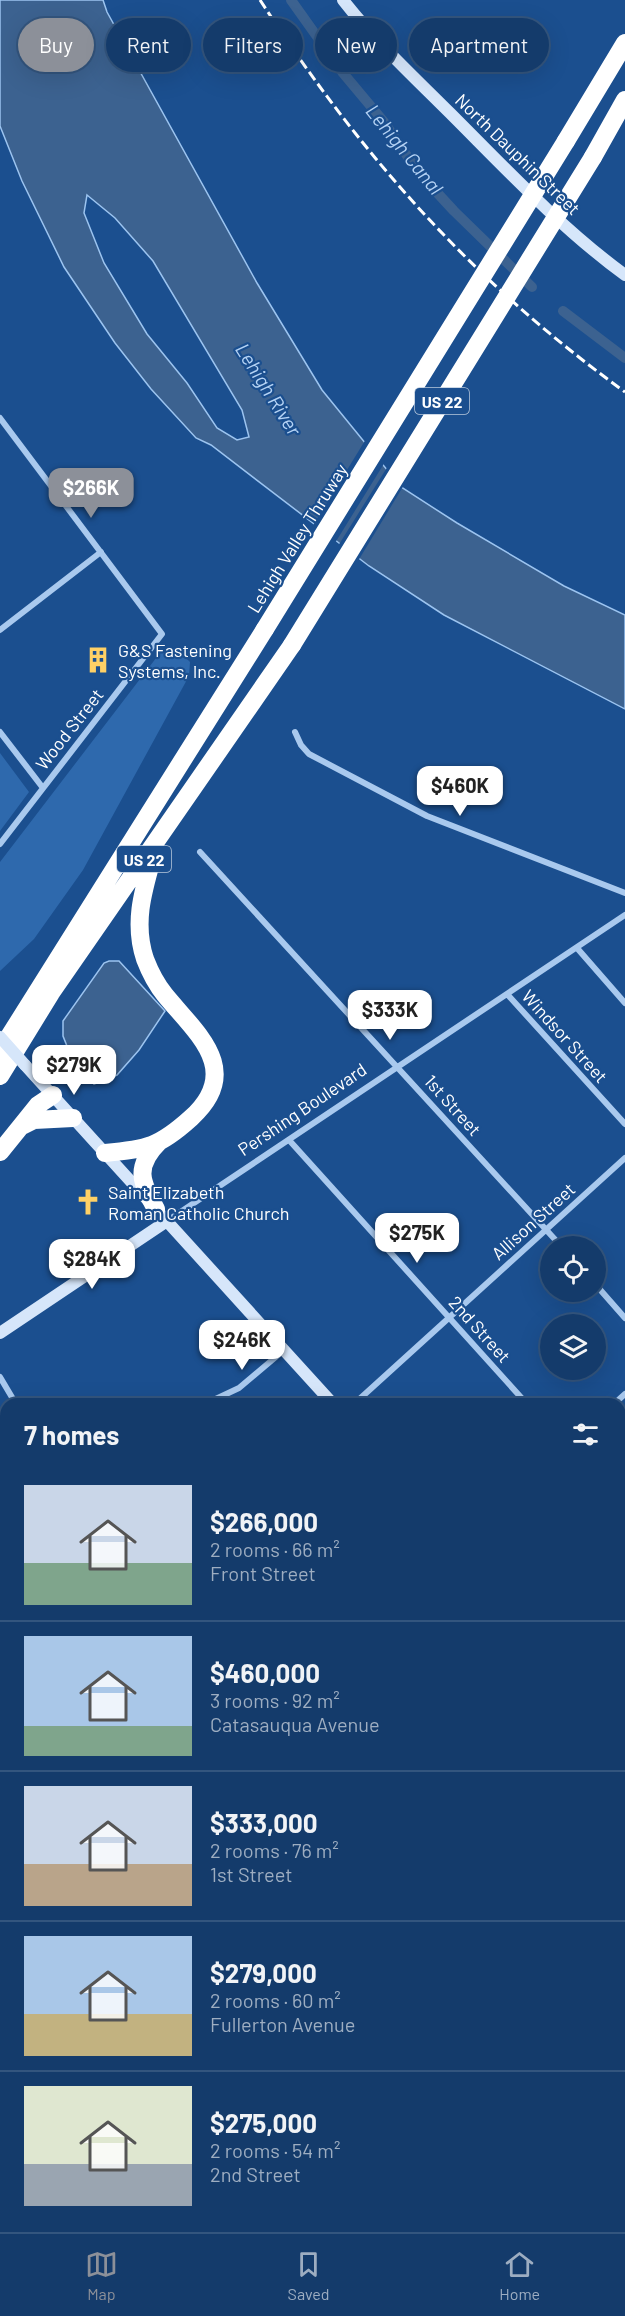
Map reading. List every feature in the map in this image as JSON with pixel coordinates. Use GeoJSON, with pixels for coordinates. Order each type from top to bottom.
{"type":"FeatureCollection","features":[{"type":"Feature","properties":{"kind":"highway","name":"Lehigh Valley Thruway"},"geometry":{"type":"LineString","coordinates":[[0,1051],[266,629],[625,43]]}},
{"type":"Feature","properties":{"kind":"highway","name":"US 22"},"geometry":{"type":"LineString","coordinates":[[0,1076],[51,993],[292,645],[593,157],[625,100]]}},
{"type":"Feature","properties":{"kind":"highway"},"geometry":{"type":"LineString","coordinates":[[159,838],[140,903],[141,944],[156,982],[207,1046],[213,1071],[211,1087],[200,1108],[160,1142],[147,1157],[142,1185],[162,1215]]}},
{"type":"Feature","properties":{"kind":"highway"},"geometry":{"type":"LineString","coordinates":[[0,1037],[47,977]]}},
{"type":"Feature","properties":{"kind":"highway"},"geometry":{"type":"LineString","coordinates":[[0,1152],[38,1105],[53,1095]]}},
{"type":"Feature","properties":{"kind":"highway"},"geometry":{"type":"LineString","coordinates":[[22,1126],[34,1120],[73,1118]]}},
{"type":"Feature","properties":{"kind":"highway"},"geometry":{"type":"LineString","coordinates":[[105,1153],[146,1148],[160,1142]]}},
{"type":"Feature","properties":{"kind":"street","name":"North Dauphin Street"},"geometry":{"type":"LineString","coordinates":[[343,0],[371,34],[514,178],[583,241],[625,275]]}},
{"type":"Feature","properties":{"kind":"street"},"geometry":{"type":"LineString","coordinates":[[0,418],[101,552],[0,630]]}},
{"type":"Feature","properties":{"kind":"street","name":"Wood Street"},"geometry":{"type":"LineString","coordinates":[[0,844],[162,634],[101,552]]}},
{"type":"Feature","properties":{"kind":"street"},"geometry":{"type":"LineString","coordinates":[[0,732],[43,788]]}},
{"type":"Feature","properties":{"kind":"street"},"geometry":{"type":"LineString","coordinates":[[295,732],[301,745],[309,754],[427,816],[625,893]]}},
{"type":"Feature","properties":{"kind":"street","name":"1st Street"},"geometry":{"type":"LineString","coordinates":[[200,852],[552,1236]]}},
{"type":"Feature","properties":{"kind":"street","name":"Pershing Boulevard"},"geometry":{"type":"LineString","coordinates":[[0,1333],[162,1215],[289,1140],[625,915]]}},
{"type":"Feature","properties":{"kind":"street"},"geometry":{"type":"LineString","coordinates":[[577,948],[625,1003]]}},
{"type":"Feature","properties":{"kind":"street","name":"Windsor Street"},"geometry":{"type":"LineString","coordinates":[[507,994],[625,1124]]}},
{"type":"Feature","properties":{"kind":"street"},"geometry":{"type":"LineString","coordinates":[[0,1037],[328,1398]]}},
{"type":"Feature","properties":{"kind":"street","name":"2nd Street"},"geometry":{"type":"LineString","coordinates":[[289,1140],[522,1398]]}},
{"type":"Feature","properties":{"kind":"street","name":"Allison Street"},"geometry":{"type":"LineString","coordinates":[[361,1398],[625,1158]]}},
{"type":"Feature","properties":{"kind":"street"},"geometry":{"type":"LineString","coordinates":[[606,1296],[625,1318]]}},
{"type":"Feature","properties":{"kind":"street"},"geometry":{"type":"LineString","coordinates":[[218,1398],[240,1388],[284,1350]]}},
{"type":"Feature","properties":{"kind":"street"},"geometry":{"type":"LineString","coordinates":[[0,1377],[12,1398]]}},
{"type":"Feature","properties":{"kind":"green space"},"geometry":{"type":"Polygon","coordinates":[[[176,648],[190,662],[189,676],[83,870],[34,939],[0,971],[0,862],[163,649],[176,648]]]}},
{"type":"Feature","properties":{"kind":"green space"},"geometry":{"type":"Polygon","coordinates":[[[0,753],[29,792],[0,831],[0,753]]]}},
{"type":"Feature","properties":{"kind":"water","name":"Lehigh River"},"geometry":{"type":"Polygon","coordinates":[[[0,0],[103,0],[110,18],[106,18],[106,72],[140,72],[257,283],[322,390],[401,487],[564,586],[625,615],[625,709],[444,615],[369,566],[211,445],[196,438],[151,389],[115,343],[64,267],[22,181],[0,126],[0,0]],[[87,195],[84,213],[104,263],[147,334],[187,383],[217,428],[237,440],[249,437],[242,410],[153,261],[115,218],[87,195]]]}},
{"type":"Feature","properties":{"kind":"water"},"geometry":{"type":"Polygon","coordinates":[[[119,961],[165,1011],[139,1050],[117,1075],[94,1084],[73,1061],[63,1036],[63,1021],[104,963],[119,961]]]}},
{"type":"Feature","properties":{"kind":"pier"},"geometry":{"type":"Polygon","coordinates":[[[366,439],[385,462],[335,543],[312,527],[366,439]]]}},
{"type":"Feature","properties":{"kind":"pier"},"geometry":{"type":"Polygon","coordinates":[[[388,466],[404,485],[358,561],[338,546],[388,466]]]}},
{"type":"Feature","properties":{"kind":"waterway","name":"Lehigh Canal"},"geometry":{"type":"LineString","coordinates":[[291,0],[343,73],[384,122],[418,172],[454,211],[532,287]]}},
{"type":"Feature","properties":{"kind":"waterway","name":"Lehigh Canal"},"geometry":{"type":"LineString","coordinates":[[563,311],[625,358]]}},
{"type":"Feature","properties":{"kind":"railway"},"geometry":{"type":"LineString","coordinates":[[260,0],[339,112],[424,214],[469,261],[518,306],[625,392]]}},
{"type":"Feature","properties":{"kind":"place","name":"G&S Fastening Systems, Inc."},"geometry":{"type":"Point","coordinates":[98,660]}},
{"type":"Feature","properties":{"kind":"place","name":"Saint Elizabeth Roman Catholic Church"},"geometry":{"type":"Point","coordinates":[88,1202]}}]}
